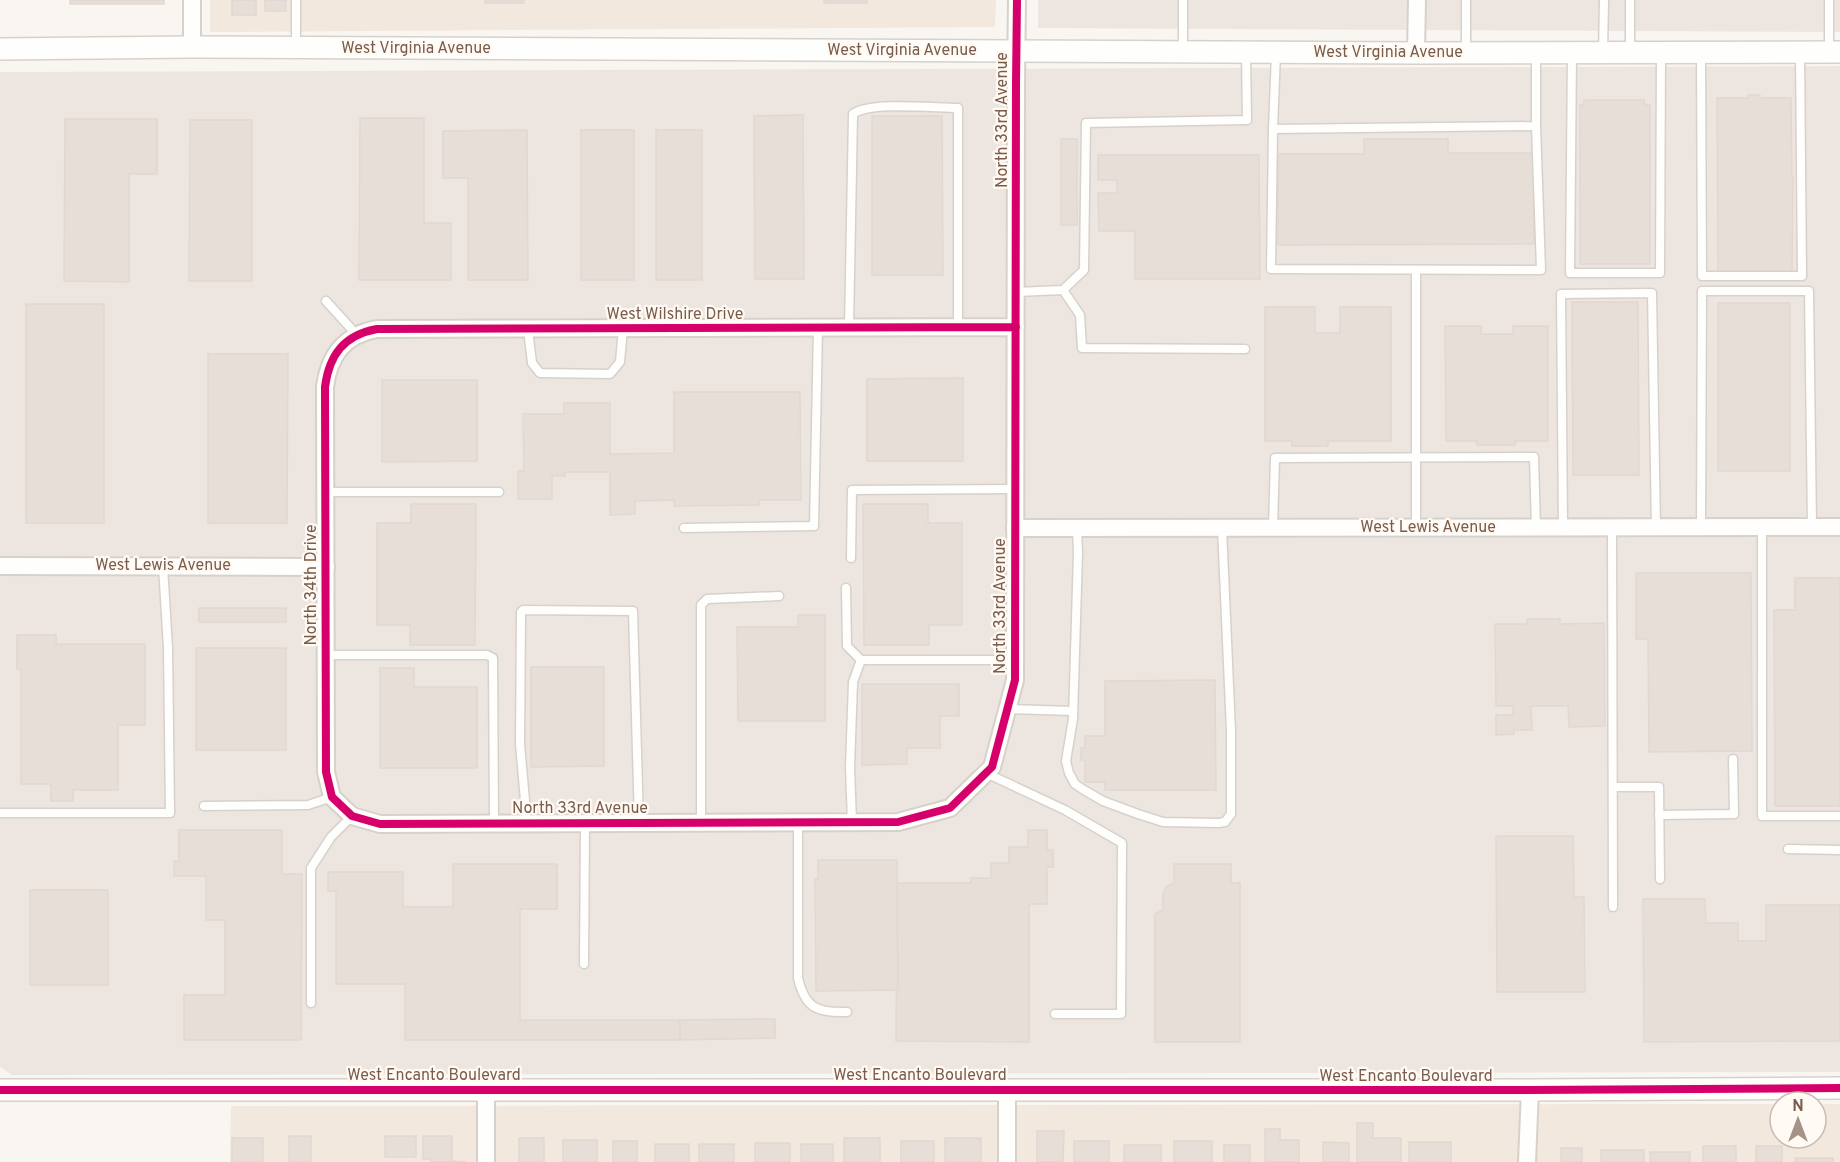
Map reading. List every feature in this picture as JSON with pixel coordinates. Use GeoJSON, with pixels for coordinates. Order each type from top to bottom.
{"type":"FeatureCollection","features":[{"type":"Feature","properties":{"kind":"street"},"geometry":{"type":"LineString","coordinates":[[192,0],[192,47]]}},
{"type":"Feature","properties":{"kind":"street","name":"North 33rd Avenue"},"geometry":{"type":"LineString","coordinates":[[352,816],[380,824],[898,822],[950,808],[992,767],[1015,680],[1017,0]]}},
{"type":"Feature","properties":{"kind":"street"},"geometry":{"type":"LineString","coordinates":[[1416,53],[1417,0]]}},
{"type":"Feature","properties":{"kind":"street","name":"West Virginia Avenue"},"geometry":{"type":"LineString","coordinates":[[0,49],[192,47],[1416,53],[1834,52]]}},
{"type":"Feature","properties":{"kind":"street","name":"West Wilshire Drive"},"geometry":{"type":"LineString","coordinates":[[340,347],[356,334],[376,329],[1016,327]]}},
{"type":"Feature","properties":{"kind":"street","name":"North 34th Drive"},"geometry":{"type":"LineString","coordinates":[[332,797],[326,772],[325,387],[327,371],[340,347]]}},
{"type":"Feature","properties":{"kind":"street","name":"West Lewis Avenue"},"geometry":{"type":"LineString","coordinates":[[1015,528],[1840,527]]}},
{"type":"Feature","properties":{"kind":"street","name":"West Lewis Avenue"},"geometry":{"type":"LineString","coordinates":[[0,566],[326,567]]}},
{"type":"Feature","properties":{"kind":"street"},"geometry":{"type":"LineString","coordinates":[[332,797],[352,816]]}},
{"type":"Feature","properties":{"kind":"street","name":"West Encanto Boulevard"},"geometry":{"type":"LineString","coordinates":[[0,1090],[1840,1088]]}},
{"type":"Feature","properties":{"kind":"street"},"geometry":{"type":"LineString","coordinates":[[486,1090],[486,1162]]}},
{"type":"Feature","properties":{"kind":"street"},"geometry":{"type":"LineString","coordinates":[[1007,1090],[1007,1162]]}},
{"type":"Feature","properties":{"kind":"street"},"geometry":{"type":"LineString","coordinates":[[1527,1162],[1530,1090]]}},
{"type":"Feature","properties":{"kind":"lane"},"geometry":{"type":"LineString","coordinates":[[296,0],[296,48]]}},
{"type":"Feature","properties":{"kind":"lane"},"geometry":{"type":"LineString","coordinates":[[1183,0],[1183,52]]}},
{"type":"Feature","properties":{"kind":"lane"},"geometry":{"type":"LineString","coordinates":[[1466,0],[1467,53]]}},
{"type":"Feature","properties":{"kind":"lane"},"geometry":{"type":"LineString","coordinates":[[1603,52],[1604,0]]}},
{"type":"Feature","properties":{"kind":"lane"},"geometry":{"type":"LineString","coordinates":[[1630,0],[1630,52]]}},
{"type":"Feature","properties":{"kind":"lane"},"geometry":{"type":"LineString","coordinates":[[1829,0],[1834,52]]}},
{"type":"Feature","properties":{"kind":"lane"},"geometry":{"type":"LineString","coordinates":[[1016,292],[1063,290],[1084,270],[1086,123],[1247,120],[1246,52]]}},
{"type":"Feature","properties":{"kind":"lane"},"geometry":{"type":"LineString","coordinates":[[1276,52],[1271,269],[1416,271],[1541,270],[1536,53]]}},
{"type":"Feature","properties":{"kind":"lane"},"geometry":{"type":"LineString","coordinates":[[1572,53],[1569,273],[1660,273],[1661,52]]}},
{"type":"Feature","properties":{"kind":"lane"},"geometry":{"type":"LineString","coordinates":[[1701,52],[1702,276],[1802,276],[1800,52]]}},
{"type":"Feature","properties":{"kind":"lane"},"geometry":{"type":"LineString","coordinates":[[849,328],[853,114],[860,110],[879,107],[958,108],[958,327]]}},
{"type":"Feature","properties":{"kind":"lane"},"geometry":{"type":"LineString","coordinates":[[1273,129],[1536,126]]}},
{"type":"Feature","properties":{"kind":"lane"},"geometry":{"type":"LineString","coordinates":[[1416,271],[1416,528]]}},
{"type":"Feature","properties":{"kind":"lane"},"geometry":{"type":"LineString","coordinates":[[1063,290],[1080,315],[1082,348],[1245,349]]}},
{"type":"Feature","properties":{"kind":"lane"},"geometry":{"type":"LineString","coordinates":[[1701,528],[1702,291],[1809,291],[1812,527]]}},
{"type":"Feature","properties":{"kind":"lane"},"geometry":{"type":"LineString","coordinates":[[1563,528],[1561,294],[1652,293],[1656,528]]}},
{"type":"Feature","properties":{"kind":"lane"},"geometry":{"type":"LineString","coordinates":[[326,301],[356,334]]}},
{"type":"Feature","properties":{"kind":"lane"},"geometry":{"type":"LineString","coordinates":[[528,329],[532,363],[540,374],[610,374],[620,362],[623,328]]}},
{"type":"Feature","properties":{"kind":"lane"},"geometry":{"type":"LineString","coordinates":[[684,528],[814,526],[818,328]]}},
{"type":"Feature","properties":{"kind":"lane"},"geometry":{"type":"LineString","coordinates":[[1273,528],[1275,458],[1534,457],[1536,528]]}},
{"type":"Feature","properties":{"kind":"lane"},"geometry":{"type":"LineString","coordinates":[[851,558],[852,490],[1015,489]]}},
{"type":"Feature","properties":{"kind":"lane"},"geometry":{"type":"LineString","coordinates":[[326,492],[499,492]]}},
{"type":"Feature","properties":{"kind":"lane"},"geometry":{"type":"LineString","coordinates":[[1077,528],[1073,711],[1066,761],[1069,773],[1075,784],[1104,801],[1163,822],[1219,823],[1228,819],[1231,814],[1231,731],[1222,528]]}},
{"type":"Feature","properties":{"kind":"lane"},"geometry":{"type":"LineString","coordinates":[[1612,528],[1613,908]]}},
{"type":"Feature","properties":{"kind":"lane"},"geometry":{"type":"LineString","coordinates":[[1762,528],[1762,816],[1840,816]]}},
{"type":"Feature","properties":{"kind":"lane"},"geometry":{"type":"LineString","coordinates":[[0,813],[170,813],[168,648],[164,566]]}},
{"type":"Feature","properties":{"kind":"lane"},"geometry":{"type":"LineString","coordinates":[[846,588],[847,646],[861,660],[1015,660]]}},
{"type":"Feature","properties":{"kind":"lane"},"geometry":{"type":"LineString","coordinates":[[700,822],[701,605],[706,599],[780,596]]}},
{"type":"Feature","properties":{"kind":"lane"},"geometry":{"type":"LineString","coordinates":[[527,823],[520,752],[521,612],[523,610],[633,611],[639,823]]}},
{"type":"Feature","properties":{"kind":"lane"},"geometry":{"type":"LineString","coordinates":[[326,655],[488,655],[493,658],[494,823]]}},
{"type":"Feature","properties":{"kind":"lane"},"geometry":{"type":"LineString","coordinates":[[852,822],[850,767],[853,682],[861,660]]}},
{"type":"Feature","properties":{"kind":"lane"},"geometry":{"type":"LineString","coordinates":[[1007,709],[1073,711]]}},
{"type":"Feature","properties":{"kind":"lane"},"geometry":{"type":"LineString","coordinates":[[1659,815],[1734,814],[1733,759]]}},
{"type":"Feature","properties":{"kind":"lane"},"geometry":{"type":"LineString","coordinates":[[986,772],[1065,810],[1122,843],[1120,1014],[1055,1014]]}},
{"type":"Feature","properties":{"kind":"lane"},"geometry":{"type":"LineString","coordinates":[[1613,787],[1659,787],[1660,879]]}},
{"type":"Feature","properties":{"kind":"lane"},"geometry":{"type":"LineString","coordinates":[[204,806],[308,805],[332,797]]}},
{"type":"Feature","properties":{"kind":"lane"},"geometry":{"type":"LineString","coordinates":[[311,1003],[310,868],[331,837],[352,816]]}},
{"type":"Feature","properties":{"kind":"lane"},"geometry":{"type":"LineString","coordinates":[[798,822],[798,978],[802,993],[813,1007],[829,1012],[847,1012]]}},
{"type":"Feature","properties":{"kind":"lane"},"geometry":{"type":"LineString","coordinates":[[584,964],[585,823]]}},
{"type":"Feature","properties":{"kind":"lane"},"geometry":{"type":"LineString","coordinates":[[1788,849],[1840,850]]}},
{"type":"Feature","properties":{"kind":"shaded area"},"geometry":{"type":"Polygon","coordinates":[[[210,0],[996,0],[995,27],[210,32],[210,0]]]}},
{"type":"Feature","properties":{"kind":"shaded area"},"geometry":{"type":"Polygon","coordinates":[[[1038,0],[1840,0],[1840,32],[1038,28],[1038,0]]]}},
{"type":"Feature","properties":{"kind":"shaded area"},"geometry":{"type":"Polygon","coordinates":[[[1840,66],[1840,1072],[12,1075],[0,1067],[0,72],[1840,66]]]}},
{"type":"Feature","properties":{"kind":"shaded area"},"geometry":{"type":"Polygon","coordinates":[[[1768,1104],[1768,1150],[1828,1150],[1828,1104],[1840,1104],[1840,1162],[230,1162],[231,1106],[1768,1104]]]}},
{"type":"Feature","properties":{"kind":"building"},"geometry":{"type":"Polygon","coordinates":[[[70,0],[164,0],[164,4],[70,4],[70,0]]]}},
{"type":"Feature","properties":{"kind":"building"},"geometry":{"type":"Polygon","coordinates":[[[232,0],[256,0],[256,15],[232,15],[232,0]]]}},
{"type":"Feature","properties":{"kind":"building"},"geometry":{"type":"Polygon","coordinates":[[[265,0],[286,0],[286,11],[265,11],[265,0]]]}},
{"type":"Feature","properties":{"kind":"building"},"geometry":{"type":"Polygon","coordinates":[[[485,0],[524,0],[524,3],[485,3],[485,0]]]}},
{"type":"Feature","properties":{"kind":"building"},"geometry":{"type":"Polygon","coordinates":[[[824,0],[867,0],[867,3],[824,3],[824,0]]]}},
{"type":"Feature","properties":{"kind":"building"},"geometry":{"type":"Polygon","coordinates":[[[1748,95],[1760,95],[1760,98],[1791,98],[1792,272],[1718,272],[1717,98],[1748,98],[1748,95]]]}},
{"type":"Feature","properties":{"kind":"building"},"geometry":{"type":"Polygon","coordinates":[[[1584,100],[1644,100],[1644,105],[1650,105],[1650,264],[1580,264],[1580,105],[1584,105],[1584,100]]]}},
{"type":"Feature","properties":{"kind":"building"},"geometry":{"type":"Polygon","coordinates":[[[803,115],[804,279],[755,279],[754,116],[803,115]]]}},
{"type":"Feature","properties":{"kind":"building"},"geometry":{"type":"Polygon","coordinates":[[[872,116],[942,116],[943,275],[872,275],[872,116]]]}},
{"type":"Feature","properties":{"kind":"building"},"geometry":{"type":"Polygon","coordinates":[[[360,118],[424,118],[424,223],[451,223],[451,280],[359,280],[360,118]]]}},
{"type":"Feature","properties":{"kind":"building"},"geometry":{"type":"Polygon","coordinates":[[[65,119],[157,119],[157,174],[129,174],[129,282],[64,281],[65,119]]]}},
{"type":"Feature","properties":{"kind":"building"},"geometry":{"type":"Polygon","coordinates":[[[190,120],[252,120],[252,281],[189,281],[190,120]]]}},
{"type":"Feature","properties":{"kind":"building"},"geometry":{"type":"Polygon","coordinates":[[[527,130],[528,280],[468,280],[468,178],[443,178],[443,131],[527,130]]]}},
{"type":"Feature","properties":{"kind":"building"},"geometry":{"type":"Polygon","coordinates":[[[581,130],[634,130],[634,280],[581,280],[581,130]]]}},
{"type":"Feature","properties":{"kind":"building"},"geometry":{"type":"Polygon","coordinates":[[[656,130],[702,130],[702,280],[656,280],[656,130]]]}},
{"type":"Feature","properties":{"kind":"building"},"geometry":{"type":"Polygon","coordinates":[[[1061,139],[1077,139],[1077,225],[1061,225],[1061,139]]]}},
{"type":"Feature","properties":{"kind":"building"},"geometry":{"type":"Polygon","coordinates":[[[1364,139],[1448,139],[1448,153],[1534,153],[1534,244],[1278,245],[1278,154],[1364,154],[1364,139]]]}},
{"type":"Feature","properties":{"kind":"building"},"geometry":{"type":"Polygon","coordinates":[[[1098,155],[1259,155],[1260,279],[1135,279],[1135,231],[1099,231],[1098,193],[1117,193],[1117,180],[1098,180],[1098,155]]]}},
{"type":"Feature","properties":{"kind":"building"},"geometry":{"type":"Polygon","coordinates":[[[1572,302],[1638,302],[1639,475],[1573,475],[1572,302]]]}},
{"type":"Feature","properties":{"kind":"building"},"geometry":{"type":"Polygon","coordinates":[[[1718,303],[1790,303],[1790,471],[1718,471],[1718,303]]]}},
{"type":"Feature","properties":{"kind":"building"},"geometry":{"type":"Polygon","coordinates":[[[26,304],[104,304],[104,523],[26,523],[26,304]]]}},
{"type":"Feature","properties":{"kind":"building"},"geometry":{"type":"Polygon","coordinates":[[[1265,307],[1315,307],[1315,333],[1340,333],[1340,307],[1391,307],[1391,441],[1328,441],[1328,446],[1292,446],[1292,441],[1265,441],[1265,307]]]}},
{"type":"Feature","properties":{"kind":"building"},"geometry":{"type":"Polygon","coordinates":[[[1445,326],[1481,326],[1481,334],[1513,334],[1513,326],[1548,326],[1548,441],[1515,441],[1515,445],[1477,445],[1477,441],[1446,441],[1445,326]]]}},
{"type":"Feature","properties":{"kind":"building"},"geometry":{"type":"Polygon","coordinates":[[[208,354],[288,354],[287,523],[208,523],[208,354]]]}},
{"type":"Feature","properties":{"kind":"building"},"geometry":{"type":"Polygon","coordinates":[[[963,378],[963,461],[867,461],[867,379],[963,378]]]}},
{"type":"Feature","properties":{"kind":"building"},"geometry":{"type":"Polygon","coordinates":[[[382,380],[477,380],[477,461],[382,462],[382,380]]]}},
{"type":"Feature","properties":{"kind":"building"},"geometry":{"type":"Polygon","coordinates":[[[674,392],[800,392],[801,500],[759,500],[759,505],[674,506],[674,500],[635,501],[635,514],[610,515],[610,472],[565,472],[565,476],[552,476],[552,499],[518,499],[518,471],[524,471],[523,414],[564,414],[564,403],[610,403],[610,454],[674,453],[674,392]]]}},
{"type":"Feature","properties":{"kind":"building"},"geometry":{"type":"Polygon","coordinates":[[[411,504],[476,504],[475,645],[410,645],[410,625],[377,625],[377,523],[411,523],[411,504]]]}},
{"type":"Feature","properties":{"kind":"building"},"geometry":{"type":"Polygon","coordinates":[[[863,504],[928,504],[928,523],[962,523],[962,625],[929,625],[929,645],[864,645],[863,504]]]}},
{"type":"Feature","properties":{"kind":"building"},"geometry":{"type":"Polygon","coordinates":[[[1636,573],[1751,573],[1752,751],[1649,752],[1648,639],[1636,639],[1636,573]]]}},
{"type":"Feature","properties":{"kind":"building"},"geometry":{"type":"Polygon","coordinates":[[[1795,578],[1840,578],[1840,806],[1775,806],[1774,610],[1795,610],[1795,578]]]}},
{"type":"Feature","properties":{"kind":"building"},"geometry":{"type":"Polygon","coordinates":[[[199,608],[286,608],[286,622],[199,622],[199,608]]]}},
{"type":"Feature","properties":{"kind":"building"},"geometry":{"type":"Polygon","coordinates":[[[798,615],[825,615],[825,721],[738,721],[737,627],[798,627],[798,615]]]}},
{"type":"Feature","properties":{"kind":"building"},"geometry":{"type":"Polygon","coordinates":[[[1527,619],[1560,619],[1560,624],[1604,623],[1605,726],[1569,727],[1568,706],[1531,706],[1532,730],[1514,730],[1514,734],[1496,735],[1496,715],[1513,715],[1513,706],[1496,706],[1495,624],[1527,624],[1527,619]]]}},
{"type":"Feature","properties":{"kind":"building"},"geometry":{"type":"Polygon","coordinates":[[[17,635],[56,635],[56,644],[145,644],[145,725],[118,725],[118,790],[73,790],[73,801],[51,801],[51,784],[21,784],[21,669],[17,669],[17,635]]]}},
{"type":"Feature","properties":{"kind":"building"},"geometry":{"type":"Polygon","coordinates":[[[196,648],[286,648],[286,750],[196,750],[196,648]]]}},
{"type":"Feature","properties":{"kind":"building"},"geometry":{"type":"Polygon","coordinates":[[[531,667],[604,667],[604,766],[531,767],[531,667]]]}},
{"type":"Feature","properties":{"kind":"building"},"geometry":{"type":"Polygon","coordinates":[[[380,668],[414,668],[414,687],[477,687],[477,768],[380,768],[380,668]]]}},
{"type":"Feature","properties":{"kind":"building"},"geometry":{"type":"Polygon","coordinates":[[[1215,680],[1216,790],[1105,790],[1105,782],[1085,782],[1085,760],[1081,760],[1081,748],[1085,748],[1085,736],[1105,736],[1105,681],[1215,680]]]}},
{"type":"Feature","properties":{"kind":"building"},"geometry":{"type":"Polygon","coordinates":[[[862,684],[959,684],[959,716],[940,716],[940,748],[907,748],[907,764],[862,765],[862,684]]]}},
{"type":"Feature","properties":{"kind":"building"},"geometry":{"type":"Polygon","coordinates":[[[179,830],[282,830],[282,874],[302,874],[301,1040],[184,1040],[184,995],[225,995],[225,920],[206,920],[206,876],[174,876],[174,861],[179,861],[179,830]]]}},
{"type":"Feature","properties":{"kind":"building"},"geometry":{"type":"Polygon","coordinates":[[[1028,830],[1047,830],[1047,850],[1053,850],[1053,867],[1047,867],[1047,904],[1029,904],[1029,1042],[896,1041],[897,883],[971,883],[971,878],[991,878],[991,863],[1009,863],[1009,847],[1028,847],[1028,830]]]}},
{"type":"Feature","properties":{"kind":"building"},"geometry":{"type":"Polygon","coordinates":[[[1496,836],[1573,836],[1574,897],[1584,897],[1585,992],[1497,992],[1496,836]]]}},
{"type":"Feature","properties":{"kind":"building"},"geometry":{"type":"Polygon","coordinates":[[[818,860],[897,860],[898,990],[816,991],[815,879],[818,879],[818,860]]]}},
{"type":"Feature","properties":{"kind":"building"},"geometry":{"type":"Polygon","coordinates":[[[453,864],[557,864],[557,909],[520,909],[520,1020],[680,1020],[680,1040],[405,1040],[405,984],[336,984],[336,891],[328,891],[328,872],[403,872],[403,907],[453,907],[453,864]]]}},
{"type":"Feature","properties":{"kind":"building"},"geometry":{"type":"Polygon","coordinates":[[[1174,864],[1231,864],[1231,883],[1240,883],[1240,1042],[1155,1042],[1155,914],[1163,910],[1163,895],[1166,887],[1174,883],[1174,864]]]}},
{"type":"Feature","properties":{"kind":"building"},"geometry":{"type":"Polygon","coordinates":[[[30,890],[108,890],[108,985],[30,985],[30,890]]]}},
{"type":"Feature","properties":{"kind":"building"},"geometry":{"type":"Polygon","coordinates":[[[1643,899],[1705,899],[1706,923],[1738,923],[1738,941],[1766,941],[1766,905],[1840,905],[1840,1041],[1644,1042],[1643,899]]]}},
{"type":"Feature","properties":{"kind":"building"},"geometry":{"type":"Polygon","coordinates":[[[775,1019],[775,1038],[680,1040],[680,1020],[775,1019]]]}},
{"type":"Feature","properties":{"kind":"building"},"geometry":{"type":"Polygon","coordinates":[[[1357,1123],[1373,1123],[1373,1138],[1401,1138],[1401,1162],[1357,1162],[1357,1123]]]}},
{"type":"Feature","properties":{"kind":"building"},"geometry":{"type":"Polygon","coordinates":[[[1265,1129],[1280,1129],[1280,1140],[1299,1140],[1299,1162],[1265,1162],[1265,1129]]]}},
{"type":"Feature","properties":{"kind":"building"},"geometry":{"type":"Polygon","coordinates":[[[1037,1131],[1064,1131],[1063,1162],[1037,1162],[1037,1131]]]}},
{"type":"Feature","properties":{"kind":"building"},"geometry":{"type":"Polygon","coordinates":[[[289,1136],[311,1136],[311,1162],[289,1162],[289,1136]]]}},
{"type":"Feature","properties":{"kind":"building"},"geometry":{"type":"Polygon","coordinates":[[[385,1136],[416,1136],[416,1157],[385,1157],[385,1136]]]}},
{"type":"Feature","properties":{"kind":"building"},"geometry":{"type":"Polygon","coordinates":[[[423,1136],[452,1136],[452,1161],[466,1162],[431,1162],[431,1159],[423,1159],[423,1136]]]}},
{"type":"Feature","properties":{"kind":"building"},"geometry":{"type":"Polygon","coordinates":[[[232,1138],[263,1138],[263,1162],[232,1162],[232,1138]]]}},
{"type":"Feature","properties":{"kind":"building"},"geometry":{"type":"Polygon","coordinates":[[[519,1138],[544,1138],[544,1162],[519,1162],[519,1138]]]}},
{"type":"Feature","properties":{"kind":"building"},"geometry":{"type":"Polygon","coordinates":[[[844,1138],[880,1138],[880,1162],[844,1162],[844,1138]]]}},
{"type":"Feature","properties":{"kind":"building"},"geometry":{"type":"Polygon","coordinates":[[[945,1138],[981,1138],[981,1162],[945,1162],[945,1138]]]}},
{"type":"Feature","properties":{"kind":"building"},"geometry":{"type":"Polygon","coordinates":[[[563,1140],[597,1140],[597,1162],[563,1162],[563,1140]]]}},
{"type":"Feature","properties":{"kind":"building"},"geometry":{"type":"Polygon","coordinates":[[[613,1141],[637,1141],[637,1162],[613,1162],[613,1141]]]}},
{"type":"Feature","properties":{"kind":"building"},"geometry":{"type":"Polygon","coordinates":[[[901,1141],[934,1141],[934,1162],[901,1162],[901,1141]]]}},
{"type":"Feature","properties":{"kind":"building"},"geometry":{"type":"Polygon","coordinates":[[[1074,1141],[1109,1141],[1109,1162],[1074,1162],[1074,1141]]]}},
{"type":"Feature","properties":{"kind":"building"},"geometry":{"type":"Polygon","coordinates":[[[1174,1141],[1212,1141],[1212,1162],[1174,1162],[1174,1141]]]}},
{"type":"Feature","properties":{"kind":"building"},"geometry":{"type":"Polygon","coordinates":[[[1323,1142],[1349,1143],[1349,1162],[1323,1162],[1323,1142]]]}},
{"type":"Feature","properties":{"kind":"building"},"geometry":{"type":"Polygon","coordinates":[[[1409,1142],[1451,1142],[1451,1162],[1409,1162],[1409,1142]]]}},
{"type":"Feature","properties":{"kind":"building"},"geometry":{"type":"Polygon","coordinates":[[[755,1143],[790,1143],[790,1162],[755,1162],[755,1143]]]}},
{"type":"Feature","properties":{"kind":"building"},"geometry":{"type":"Polygon","coordinates":[[[655,1144],[689,1144],[689,1162],[655,1162],[655,1144]]]}},
{"type":"Feature","properties":{"kind":"building"},"geometry":{"type":"Polygon","coordinates":[[[699,1144],[734,1144],[734,1162],[699,1162],[699,1144]]]}},
{"type":"Feature","properties":{"kind":"building"},"geometry":{"type":"Polygon","coordinates":[[[801,1144],[833,1144],[833,1162],[801,1162],[801,1144]]]}},
{"type":"Feature","properties":{"kind":"building"},"geometry":{"type":"Polygon","coordinates":[[[1124,1145],[1161,1145],[1161,1162],[1124,1162],[1124,1145]]]}},
{"type":"Feature","properties":{"kind":"building"},"geometry":{"type":"Polygon","coordinates":[[[1224,1145],[1250,1145],[1250,1162],[1224,1162],[1224,1145]]]}},
{"type":"Feature","properties":{"kind":"building"},"geometry":{"type":"Polygon","coordinates":[[[1703,1146],[1736,1146],[1736,1162],[1703,1162],[1703,1146]]]}},
{"type":"Feature","properties":{"kind":"building"},"geometry":{"type":"Polygon","coordinates":[[[1756,1146],[1768,1146],[1768,1150],[1782,1150],[1782,1162],[1756,1162],[1756,1146]]]}},
{"type":"Feature","properties":{"kind":"building"},"geometry":{"type":"Polygon","coordinates":[[[1561,1148],[1582,1148],[1582,1162],[1561,1162],[1561,1148]]]}},
{"type":"Feature","properties":{"kind":"building"},"geometry":{"type":"Polygon","coordinates":[[[1601,1150],[1644,1150],[1644,1162],[1601,1162],[1601,1150]]]}},
{"type":"Feature","properties":{"kind":"building"},"geometry":{"type":"Polygon","coordinates":[[[1650,1152],[1690,1152],[1690,1162],[1650,1162],[1650,1152]]]}},
{"type":"Feature","properties":{"kind":"building"},"geometry":{"type":"Polygon","coordinates":[[[1795,1158],[1833,1158],[1833,1162],[1795,1162],[1795,1158]]]}},
{"type":"Feature","properties":{"kind":"cycle path"},"geometry":{"type":"LineString","coordinates":[[1016,327],[377,329],[365,332],[347,342],[340,348],[330,365],[325,387],[326,772],[332,797],[352,816],[380,824],[898,822],[950,808],[992,767],[1015,680],[1017,0]]}},
{"type":"Feature","properties":{"kind":"cycle path"},"geometry":{"type":"LineString","coordinates":[[0,1090],[1840,1088]]}}]}
